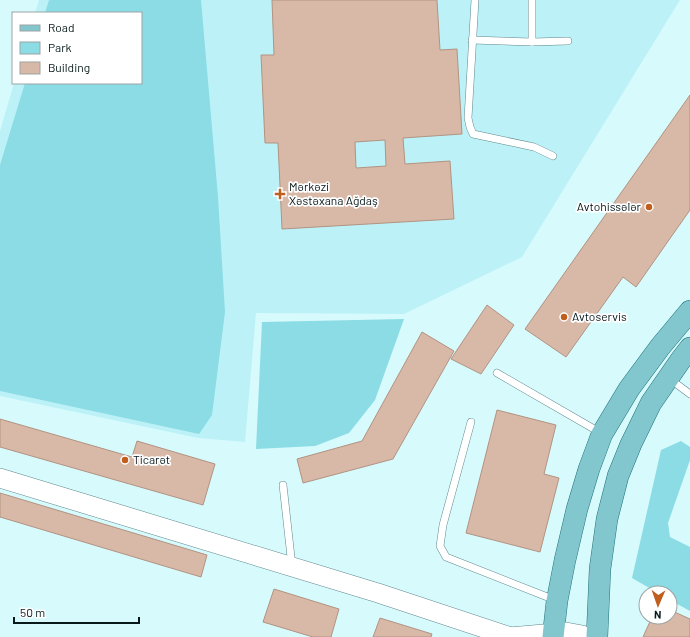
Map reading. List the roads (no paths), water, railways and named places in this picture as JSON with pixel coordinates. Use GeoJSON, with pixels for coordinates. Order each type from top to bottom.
{"type":"FeatureCollection","features":[{"type":"Feature","properties":{"kind":"main road"},"geometry":{"type":"LineString","coordinates":[[552,635],[565,560],[577,509],[589,469],[602,434],[629,389],[660,347],[690,311]]}},
{"type":"Feature","properties":{"kind":"main road"},"geometry":{"type":"LineString","coordinates":[[597,637],[600,570],[607,519],[618,476],[631,444],[651,403],[690,348]]}},
{"type":"Feature","properties":{"kind":"main road"},"geometry":{"type":"LineString","coordinates":[[0,478],[378,592],[511,637],[552,635],[566,632],[587,637]]}},
{"type":"Feature","properties":{"kind":"lane"},"geometry":{"type":"LineString","coordinates":[[475,0],[468,118],[470,126],[474,134],[534,147],[553,156]]}},
{"type":"Feature","properties":{"kind":"lane"},"geometry":{"type":"LineString","coordinates":[[532,0],[532,42]]}},
{"type":"Feature","properties":{"kind":"lane"},"geometry":{"type":"LineString","coordinates":[[472,40],[532,42],[568,41]]}},
{"type":"Feature","properties":{"kind":"lane"},"geometry":{"type":"LineString","coordinates":[[497,374],[602,434]]}},
{"type":"Feature","properties":{"kind":"lane"},"geometry":{"type":"LineString","coordinates":[[668,377],[690,394]]}},
{"type":"Feature","properties":{"kind":"lane"},"geometry":{"type":"LineString","coordinates":[[471,422],[443,525],[440,546],[446,557],[557,601]]}},
{"type":"Feature","properties":{"kind":"lane"},"geometry":{"type":"LineString","coordinates":[[283,485],[292,566]]}},
{"type":"Feature","properties":{"kind":"place","name":"Mərkəzi Xəstəxana Ağdaş"},"geometry":{"type":"Point","coordinates":[280,194]}},
{"type":"Feature","properties":{"kind":"place","name":"Avtohissələr"},"geometry":{"type":"Point","coordinates":[649,207]}},
{"type":"Feature","properties":{"kind":"place","name":"Avtoservis"},"geometry":{"type":"Point","coordinates":[564,317]}},
{"type":"Feature","properties":{"kind":"place","name":"Ticarət"},"geometry":{"type":"Point","coordinates":[125,460]}}]}
